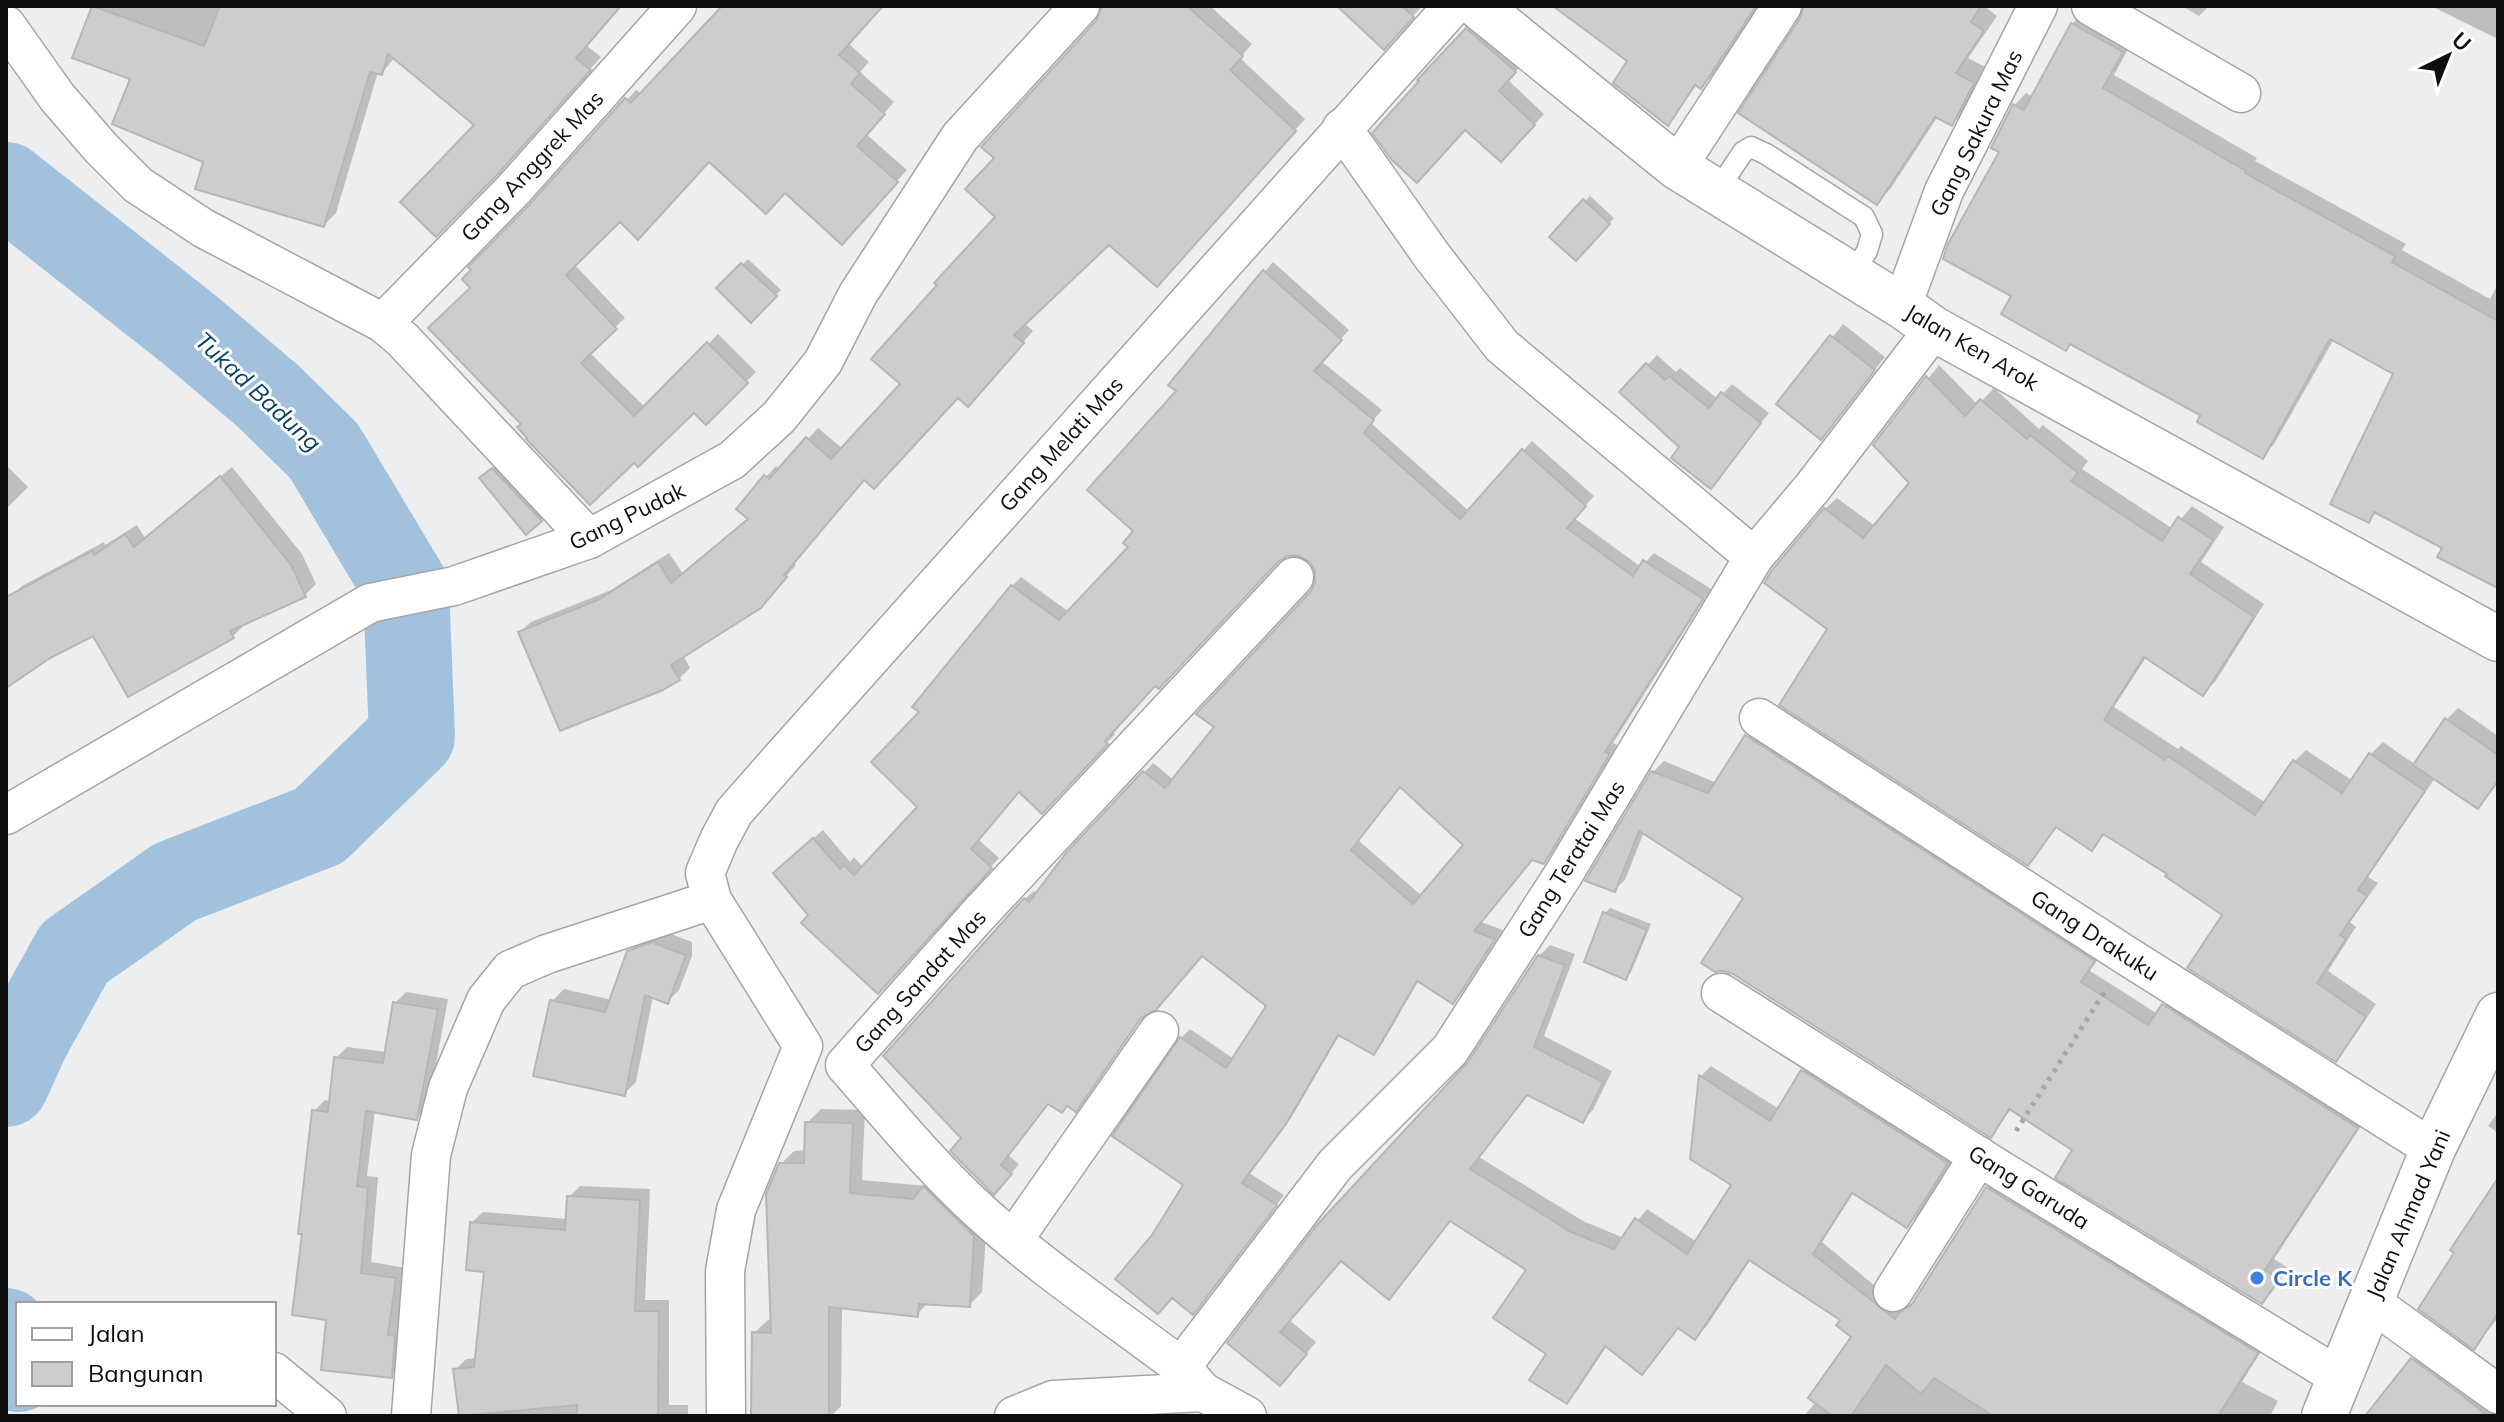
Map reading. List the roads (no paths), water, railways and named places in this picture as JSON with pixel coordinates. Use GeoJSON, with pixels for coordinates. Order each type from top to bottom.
{"type":"FeatureCollection","features":[{"type":"Feature","properties":{"kind":"street","name":"Gang Anggrek Mas"},"geometry":{"type":"LineString","coordinates":[[383,323],[514,189],[677,6]]}},
{"type":"Feature","properties":{"kind":"street","name":"Gang Pudak"},"geometry":{"type":"LineString","coordinates":[[6,815],[370,603],[454,586],[589,539],[732,460],[779,417],[823,362],[858,294],[960,137],[1080,6]]}},
{"type":"Feature","properties":{"kind":"street","name":"Gang Melati Mas"},"geometry":{"type":"LineString","coordinates":[[712,900],[705,873],[734,812],[1453,6]]}},
{"type":"Feature","properties":{"kind":"street","name":"Jalan Ken Arok"},"geometry":{"type":"LineString","coordinates":[[1478,6],[1677,167],[1918,318],[2498,639]]}},
{"type":"Feature","properties":{"kind":"street"},"geometry":{"type":"LineString","coordinates":[[1677,167],[1782,6]]}},
{"type":"Feature","properties":{"kind":"street","name":"Gang Sakura Mas"},"geometry":{"type":"LineString","coordinates":[[1918,318],[1944,191],[2038,6]]}},
{"type":"Feature","properties":{"kind":"street"},"geometry":{"type":"LineString","coordinates":[[2091,6],[2241,93]]}},
{"type":"Feature","properties":{"kind":"street"},"geometry":{"type":"LineString","coordinates":[[6,25],[57,97],[138,185],[203,228],[383,323],[403,340],[589,539]]}},
{"type":"Feature","properties":{"kind":"street"},"geometry":{"type":"LineString","coordinates":[[1342,128],[1432,256],[1502,346],[1754,557]]}},
{"type":"Feature","properties":{"kind":"street","name":"Gang Teratai Mas"},"geometry":{"type":"LineString","coordinates":[[1192,1380],[1335,1165],[1450,1050],[1563,875],[1754,557],[1813,487],[1918,318]]}},
{"type":"Feature","properties":{"kind":"street","name":"Gang Sandat Mas"},"geometry":{"type":"LineString","coordinates":[[1247,1416],[1192,1380],[1013,1240],[932,1165],[845,1065],[978,915],[1294,577]]}},
{"type":"Feature","properties":{"kind":"street","name":"Gang Drakuku"},"geometry":{"type":"LineString","coordinates":[[1759,718],[2433,1149]]}},
{"type":"Feature","properties":{"kind":"street"},"geometry":{"type":"LineString","coordinates":[[411,1416],[431,1155],[452,1076],[486,1000],[510,970],[547,954],[712,900],[803,1046],[736,1210],[725,1271],[726,1416]]}},
{"type":"Feature","properties":{"kind":"street","name":"Gang Garuda"},"geometry":{"type":"LineString","coordinates":[[1721,993],[1987,1161],[2332,1397]]}},
{"type":"Feature","properties":{"kind":"street","name":"Jalan Ahmad Yani"},"geometry":{"type":"LineString","coordinates":[[2332,1397],[2433,1149],[2496,1024]]}},
{"type":"Feature","properties":{"kind":"street"},"geometry":{"type":"LineString","coordinates":[[1013,1240],[1159,1031]]}},
{"type":"Feature","properties":{"kind":"street"},"geometry":{"type":"LineString","coordinates":[[1893,1292],[1987,1161]]}},
{"type":"Feature","properties":{"kind":"street"},"geometry":{"type":"LineString","coordinates":[[2371,1302],[2498,1394]]}},
{"type":"Feature","properties":{"kind":"street"},"geometry":{"type":"LineString","coordinates":[[276,1374],[327,1416]]}},
{"type":"Feature","properties":{"kind":"street"},"geometry":{"type":"LineString","coordinates":[[1014,1416],[1053,1400],[1192,1380]]}},
{"type":"Feature","properties":{"kind":"lane"},"geometry":{"type":"LineString","coordinates":[[1717,191],[1743,152],[1751,147],[1766,154],[1864,217],[1872,234],[1867,251],[1852,275]]}},
{"type":"Feature","properties":{"kind":"waterway","name":"Tukad Badung"},"geometry":{"type":"LineString","coordinates":[[6,185],[190,330],[268,396],[324,451],[406,588],[412,736],[319,826],[175,882],[74,953],[27,1038],[6,1084]]}},
{"type":"Feature","properties":{"kind":"waterway","name":"Tukad Badung"},"geometry":{"type":"LineString","coordinates":[[6,1331],[16,1363]]}},
{"type":"Feature","properties":{"kind":"place","name":"Circle K"},"geometry":{"type":"Point","coordinates":[2257,1278]}}]}
